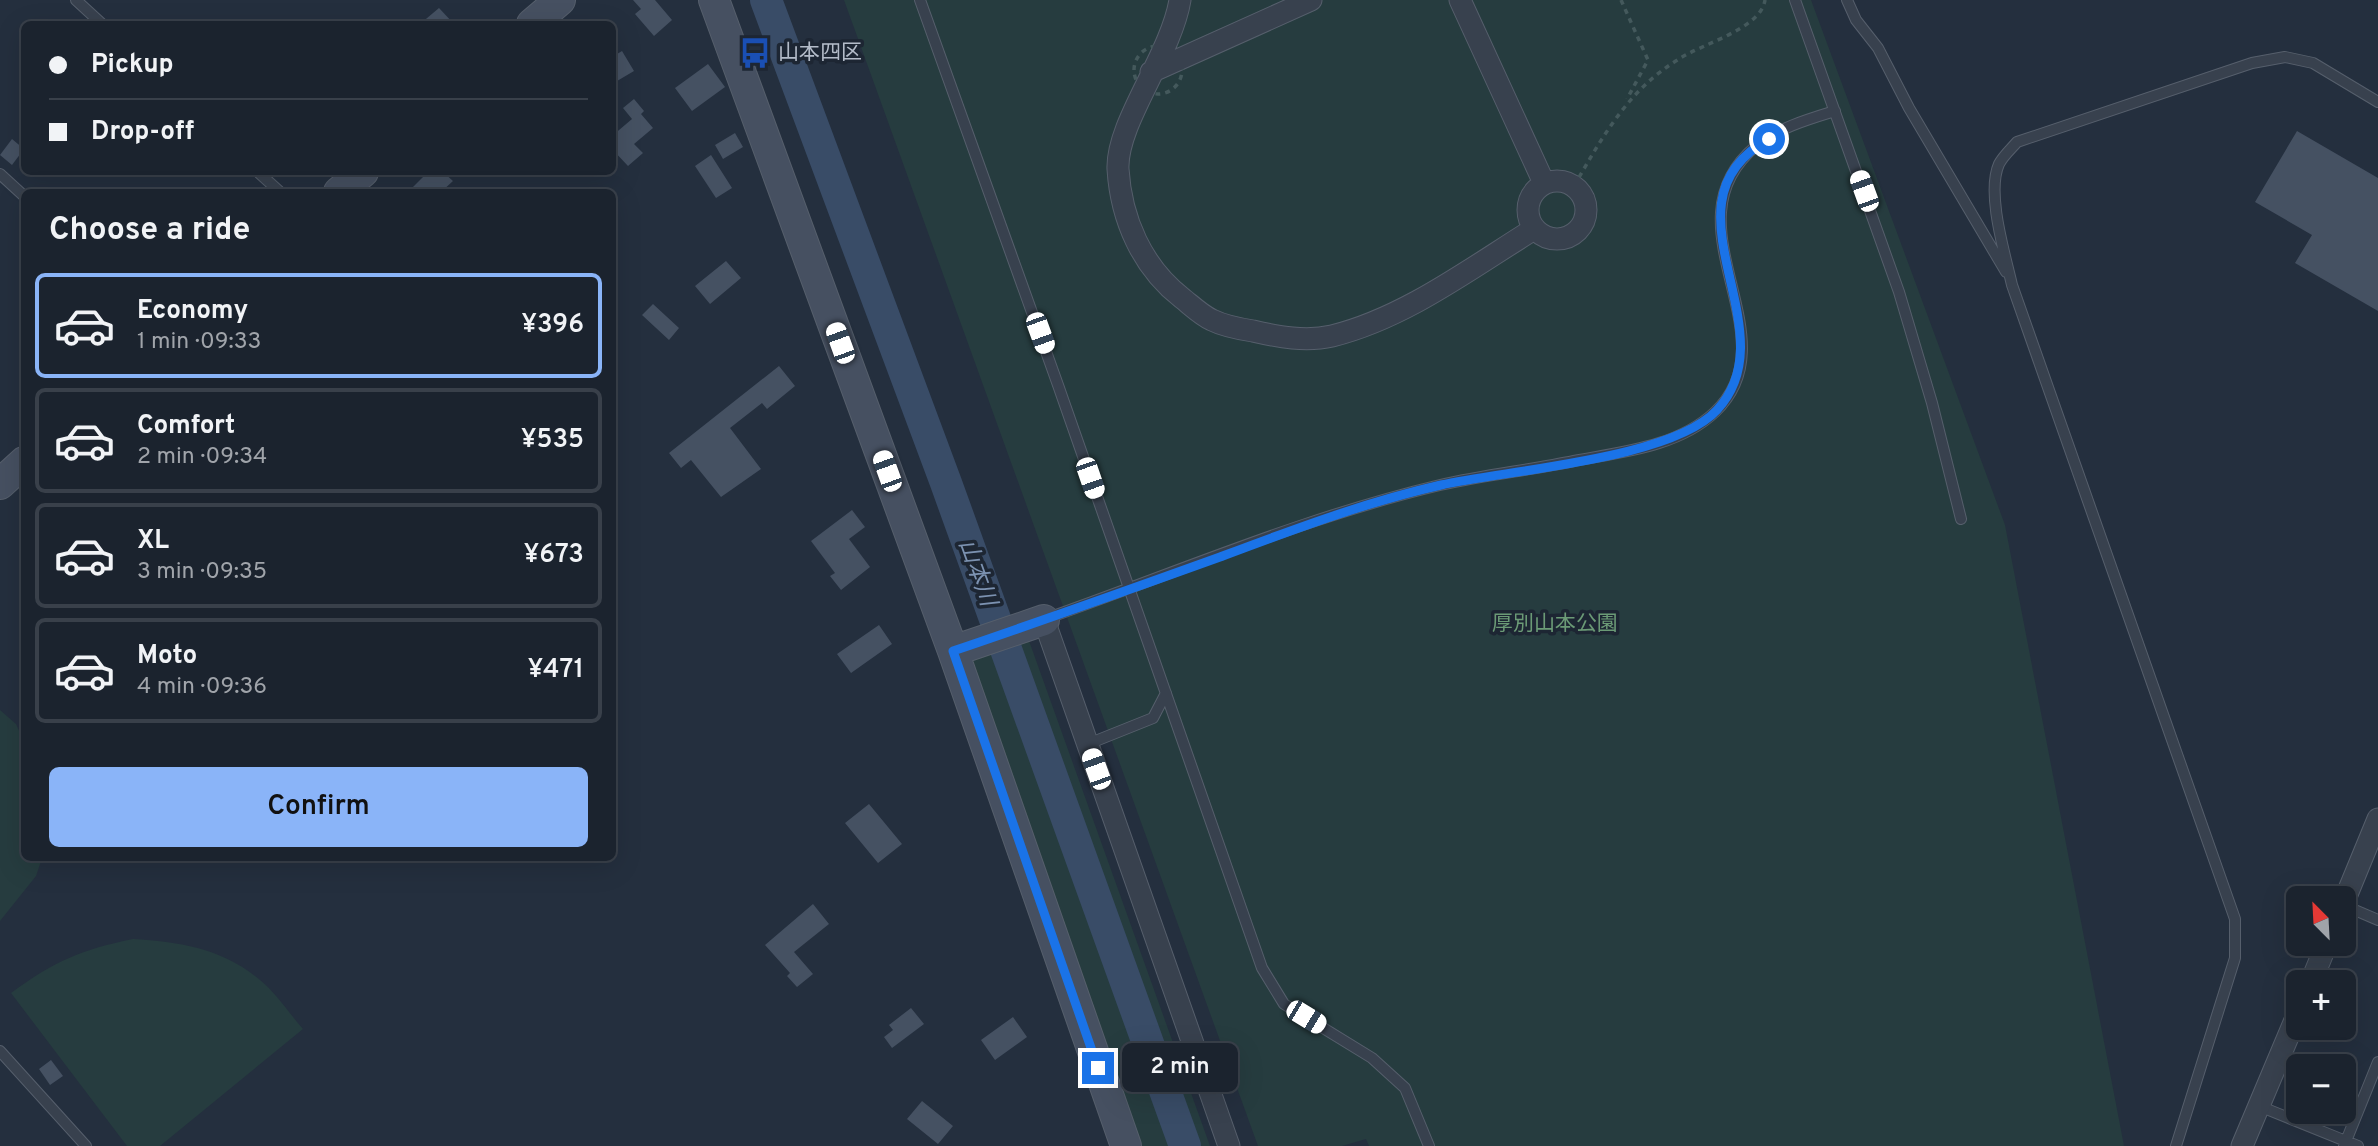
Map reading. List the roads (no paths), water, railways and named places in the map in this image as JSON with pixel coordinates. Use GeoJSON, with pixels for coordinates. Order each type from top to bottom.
{"type":"FeatureCollection","features":[{"type":"Feature","properties":{"kind":"street"},"geometry":{"type":"LineString","coordinates":[[536,21],[560,0]]}},
{"type":"Feature","properties":{"kind":"street"},"geometry":{"type":"LineString","coordinates":[[714,0],[953,651],[1126,1146]]}},
{"type":"Feature","properties":{"kind":"street"},"geometry":{"type":"LineString","coordinates":[[1180,0],[1176,25],[1146,74],[1124,138],[1118,166],[1126,219],[1143,258],[1172,290],[1212,320],[1289,339],[1331,336],[1386,315],[1446,285],[1534,229]]}},
{"type":"Feature","properties":{"kind":"street"},"geometry":{"type":"LineString","coordinates":[[1146,74],[1311,0]]}},
{"type":"Feature","properties":{"kind":"street"},"geometry":{"type":"LineString","coordinates":[[1460,0],[1544,184]]}},
{"type":"Feature","properties":{"kind":"street"},"geometry":{"type":"LineString","coordinates":[[343,189],[359,175]]}},
{"type":"Feature","properties":{"kind":"street"},"geometry":{"type":"LineString","coordinates":[[1559,181],[1574,186],[1586,206],[1583,224],[1570,237],[1554,239],[1534,229],[1527,214],[1528,204],[1536,188],[1544,184],[1559,181]]}},
{"type":"Feature","properties":{"kind":"street"},"geometry":{"type":"LineString","coordinates":[[0,484],[21,465]]}},
{"type":"Feature","properties":{"kind":"street"},"geometry":{"type":"LineString","coordinates":[[953,651],[1037,622],[1087,744],[1229,1146]]}},
{"type":"Feature","properties":{"kind":"street"},"geometry":{"type":"LineString","coordinates":[[2350,886],[2378,819]]}},
{"type":"Feature","properties":{"kind":"street"},"geometry":{"type":"LineString","coordinates":[[2242,1146],[2287,1040]]}},
{"type":"Feature","properties":{"kind":"lane"},"geometry":{"type":"LineString","coordinates":[[76,0],[99,21]]}},
{"type":"Feature","properties":{"kind":"lane"},"geometry":{"type":"LineString","coordinates":[[920,0],[1262,968],[1284,1004],[1371,1058],[1405,1088],[1429,1146]]}},
{"type":"Feature","properties":{"kind":"lane"},"geometry":{"type":"LineString","coordinates":[[1795,0],[1902,304],[1932,402],[1961,519]]}},
{"type":"Feature","properties":{"kind":"lane"},"geometry":{"type":"LineString","coordinates":[[1847,0],[1856,20],[1878,48],[1909,108],[2012,285]]}},
{"type":"Feature","properties":{"kind":"lane"},"geometry":{"type":"LineString","coordinates":[[2176,1146],[2235,958],[2235,919],[2012,285],[2001,240],[1994,185],[1999,163],[2017,142],[2252,63],[2285,57],[2313,63],[2378,102]]}},
{"type":"Feature","properties":{"kind":"lane"},"geometry":{"type":"LineString","coordinates":[[1037,622],[1297,528],[1441,485],[1650,446],[1690,430],[1716,411],[1735,385],[1742,360],[1742,330],[1721,236],[1723,190],[1756,146],[1804,121],[1835,111]]}},
{"type":"Feature","properties":{"kind":"lane"},"geometry":{"type":"LineString","coordinates":[[0,174],[21,193]]}},
{"type":"Feature","properties":{"kind":"lane"},"geometry":{"type":"LineString","coordinates":[[261,175],[277,189]]}},
{"type":"Feature","properties":{"kind":"lane"},"geometry":{"type":"LineString","coordinates":[[1087,744],[1153,718],[1166,693]]}},
{"type":"Feature","properties":{"kind":"lane"},"geometry":{"type":"LineString","coordinates":[[2356,910],[2378,920]]}},
{"type":"Feature","properties":{"kind":"lane"},"geometry":{"type":"LineString","coordinates":[[0,1051],[86,1146]]}},
{"type":"Feature","properties":{"kind":"lane"},"geometry":{"type":"LineString","coordinates":[[2345,1143],[2378,1062]]}},
{"type":"Feature","properties":{"kind":"lane"},"geometry":{"type":"LineString","coordinates":[[2259,1106],[2358,1146]]}},
{"type":"Feature","properties":{"kind":"waterway","name":"山本川"},"geometry":{"type":"LineString","coordinates":[[766,0],[946,483],[1185,1146]]}},
{"type":"Feature","properties":{"kind":"place","name":"山本四区"},"geometry":{"type":"Point","coordinates":[755,53]}},
{"type":"Feature","properties":{"kind":"park label","name":"厚別山本公園"},"geometry":{"type":"Point","coordinates":[1555,624]}}]}
